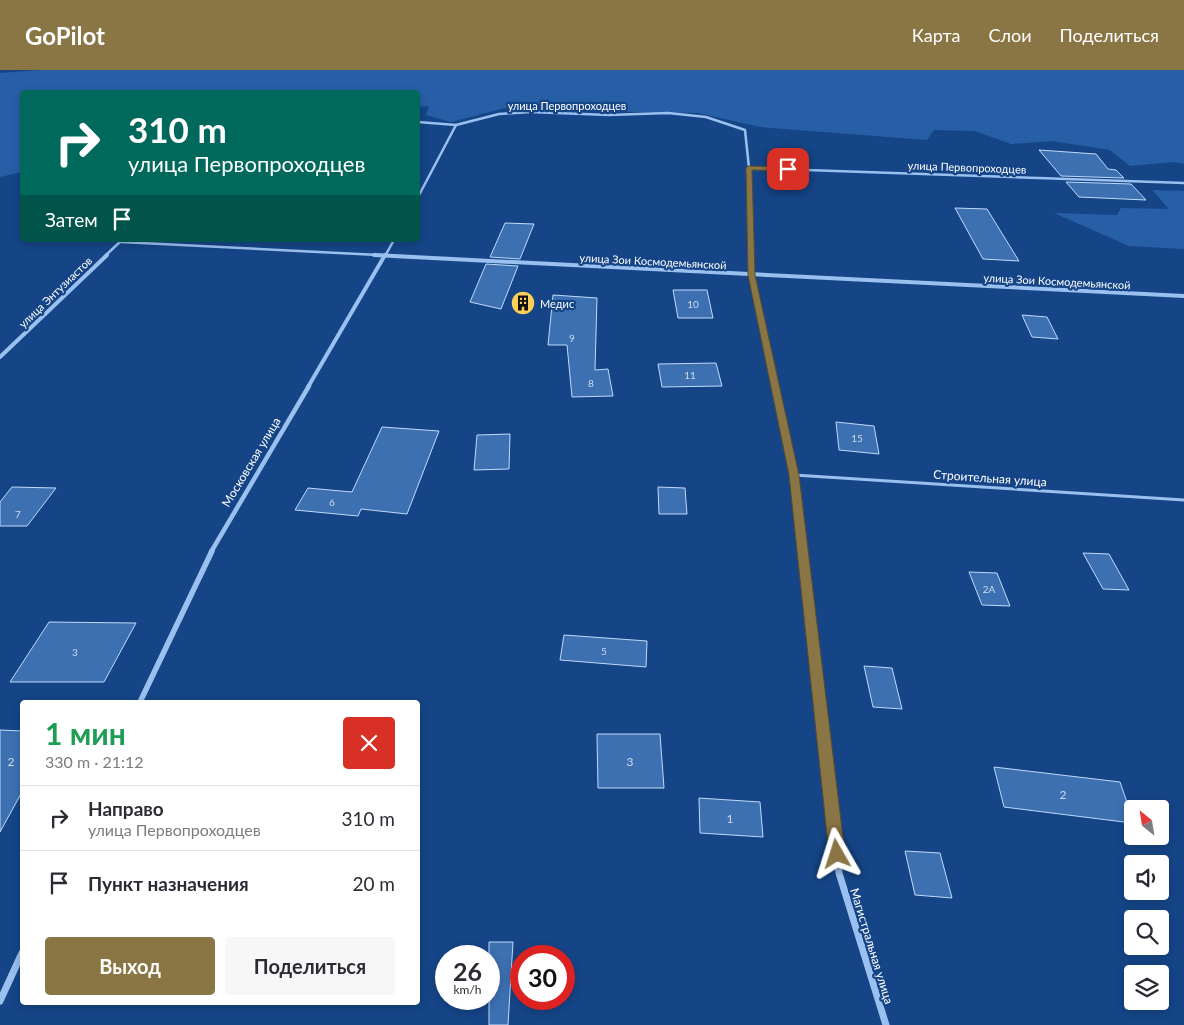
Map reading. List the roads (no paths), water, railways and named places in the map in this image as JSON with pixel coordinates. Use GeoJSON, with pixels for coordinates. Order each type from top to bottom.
{"type":"FeatureCollection","features":[{"type":"Feature","properties":{"kind":"street","name":"улица Первопроходцев"},"geometry":{"type":"LineString","coordinates":[[420,122],[456,125],[499,114],[530,112],[609,115],[668,113],[706,117],[745,130]]}},
{"type":"Feature","properties":{"kind":"street"},"geometry":{"type":"LineString","coordinates":[[420,193],[456,125]]}},
{"type":"Feature","properties":{"kind":"street","name":"Магистральная улица"},"geometry":{"type":"LineString","coordinates":[[745,130],[751,275],[794,475],[839,873],[886,1025]]}},
{"type":"Feature","properties":{"kind":"street","name":"улица Первопроходцев"},"geometry":{"type":"LineString","coordinates":[[748,168],[1184,183]]}},
{"type":"Feature","properties":{"kind":"street","name":"улица Энтузиастов"},"geometry":{"type":"LineString","coordinates":[[0,357],[120,242]]}},
{"type":"Feature","properties":{"kind":"street","name":"улица Зои Космодемьянской"},"geometry":{"type":"LineString","coordinates":[[139,242],[1184,296]]}},
{"type":"Feature","properties":{"kind":"street","name":"Московская улица"},"geometry":{"type":"LineString","coordinates":[[141,700],[207,559],[393,242]]}},
{"type":"Feature","properties":{"kind":"street"},"geometry":{"type":"LineString","coordinates":[[0,1001],[20,957]]}},
{"type":"Feature","properties":{"kind":"lane","name":"Строительная улица"},"geometry":{"type":"LineString","coordinates":[[794,475],[1184,500]]}},
{"type":"Feature","properties":{"kind":"place","name":"Медис"},"geometry":{"type":"Point","coordinates":[523,303]}}]}
